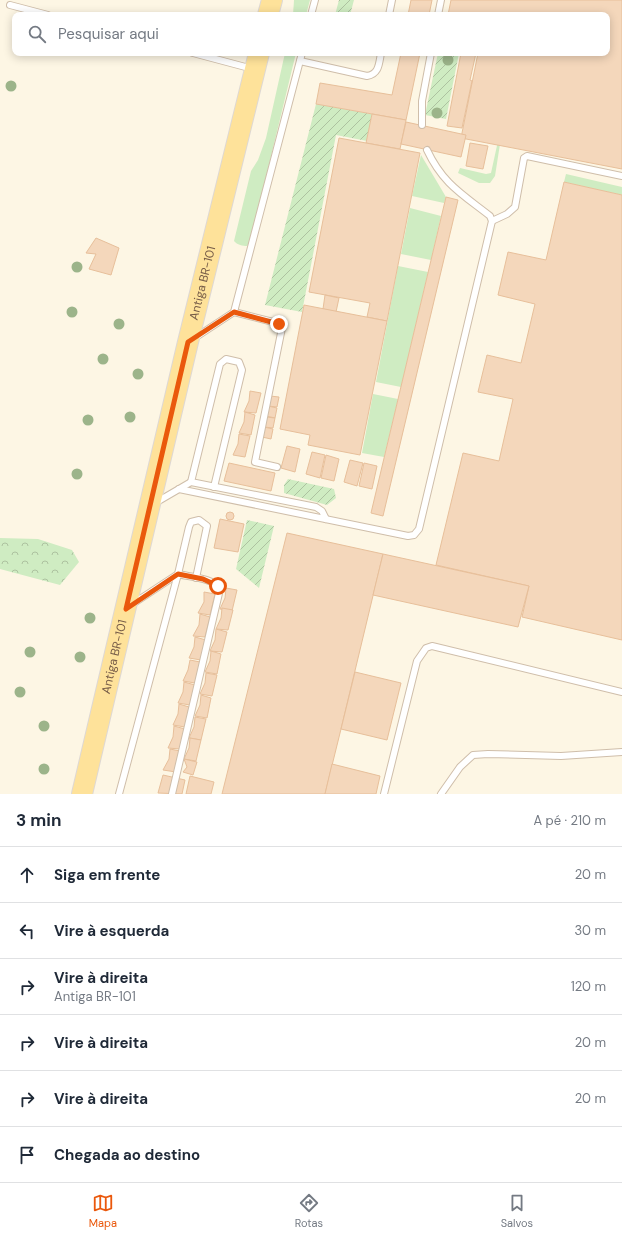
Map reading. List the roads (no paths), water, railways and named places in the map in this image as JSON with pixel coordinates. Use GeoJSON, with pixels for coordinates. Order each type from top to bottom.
{"type":"FeatureCollection","features":[{"type":"Feature","properties":{"kind":"main road"},"geometry":{"type":"LineString","coordinates":[[269,12],[272,0]]}},
{"type":"Feature","properties":{"kind":"main road","name":"Antiga BR-101"},"geometry":{"type":"LineString","coordinates":[[82,794],[188,342],[257,61]]}},
{"type":"Feature","properties":{"kind":"lane"},"geometry":{"type":"LineString","coordinates":[[312,12],[315,0]]}},
{"type":"Feature","properties":{"kind":"lane"},"geometry":{"type":"LineString","coordinates":[[390,12],[392,0]]}},
{"type":"Feature","properties":{"kind":"lane"},"geometry":{"type":"LineString","coordinates":[[439,12],[441,0]]}},
{"type":"Feature","properties":{"kind":"lane"},"geometry":{"type":"LineString","coordinates":[[10,5],[37,12]]}},
{"type":"Feature","properties":{"kind":"lane"},"geometry":{"type":"LineString","coordinates":[[217,56],[257,61]]}},
{"type":"Feature","properties":{"kind":"lane"},"geometry":{"type":"LineString","coordinates":[[188,342],[234,312],[301,56]]}},
{"type":"Feature","properties":{"kind":"lane"},"geometry":{"type":"LineString","coordinates":[[300,61],[367,76],[373,75],[376,72],[380,56]]}},
{"type":"Feature","properties":{"kind":"lane"},"geometry":{"type":"LineString","coordinates":[[422,125],[422,101],[430,56]]}},
{"type":"Feature","properties":{"kind":"lane"},"geometry":{"type":"LineString","coordinates":[[179,489],[408,536],[414,535],[419,529],[492,221],[490,216],[460,194],[443,178],[435,167],[427,150]]}},
{"type":"Feature","properties":{"kind":"lane"},"geometry":{"type":"LineString","coordinates":[[492,221],[507,214],[515,207],[524,158],[527,156],[622,176]]}},
{"type":"Feature","properties":{"kind":"lane"},"geometry":{"type":"LineString","coordinates":[[234,312],[277,323],[282,328],[255,462],[277,467]]}},
{"type":"Feature","properties":{"kind":"lane"},"geometry":{"type":"LineString","coordinates":[[151,505],[190,482],[220,364],[226,359],[239,362],[242,370],[214,487]]}},
{"type":"Feature","properties":{"kind":"lane"},"geometry":{"type":"LineString","coordinates":[[190,482],[316,508],[322,511],[326,519]]}},
{"type":"Feature","properties":{"kind":"lane"},"geometry":{"type":"LineString","coordinates":[[119,794],[178,574],[189,527],[191,522],[199,520],[207,526],[196,578]]}},
{"type":"Feature","properties":{"kind":"lane"},"geometry":{"type":"LineString","coordinates":[[126,609],[178,574],[196,578],[216,585],[220,588],[172,794]]}},
{"type":"Feature","properties":{"kind":"lane"},"geometry":{"type":"LineString","coordinates":[[384,794],[417,661],[426,648],[432,646],[622,692]]}},
{"type":"Feature","properties":{"kind":"lane"},"geometry":{"type":"LineString","coordinates":[[441,794],[460,767],[473,755],[561,756],[622,752]]}}]}
